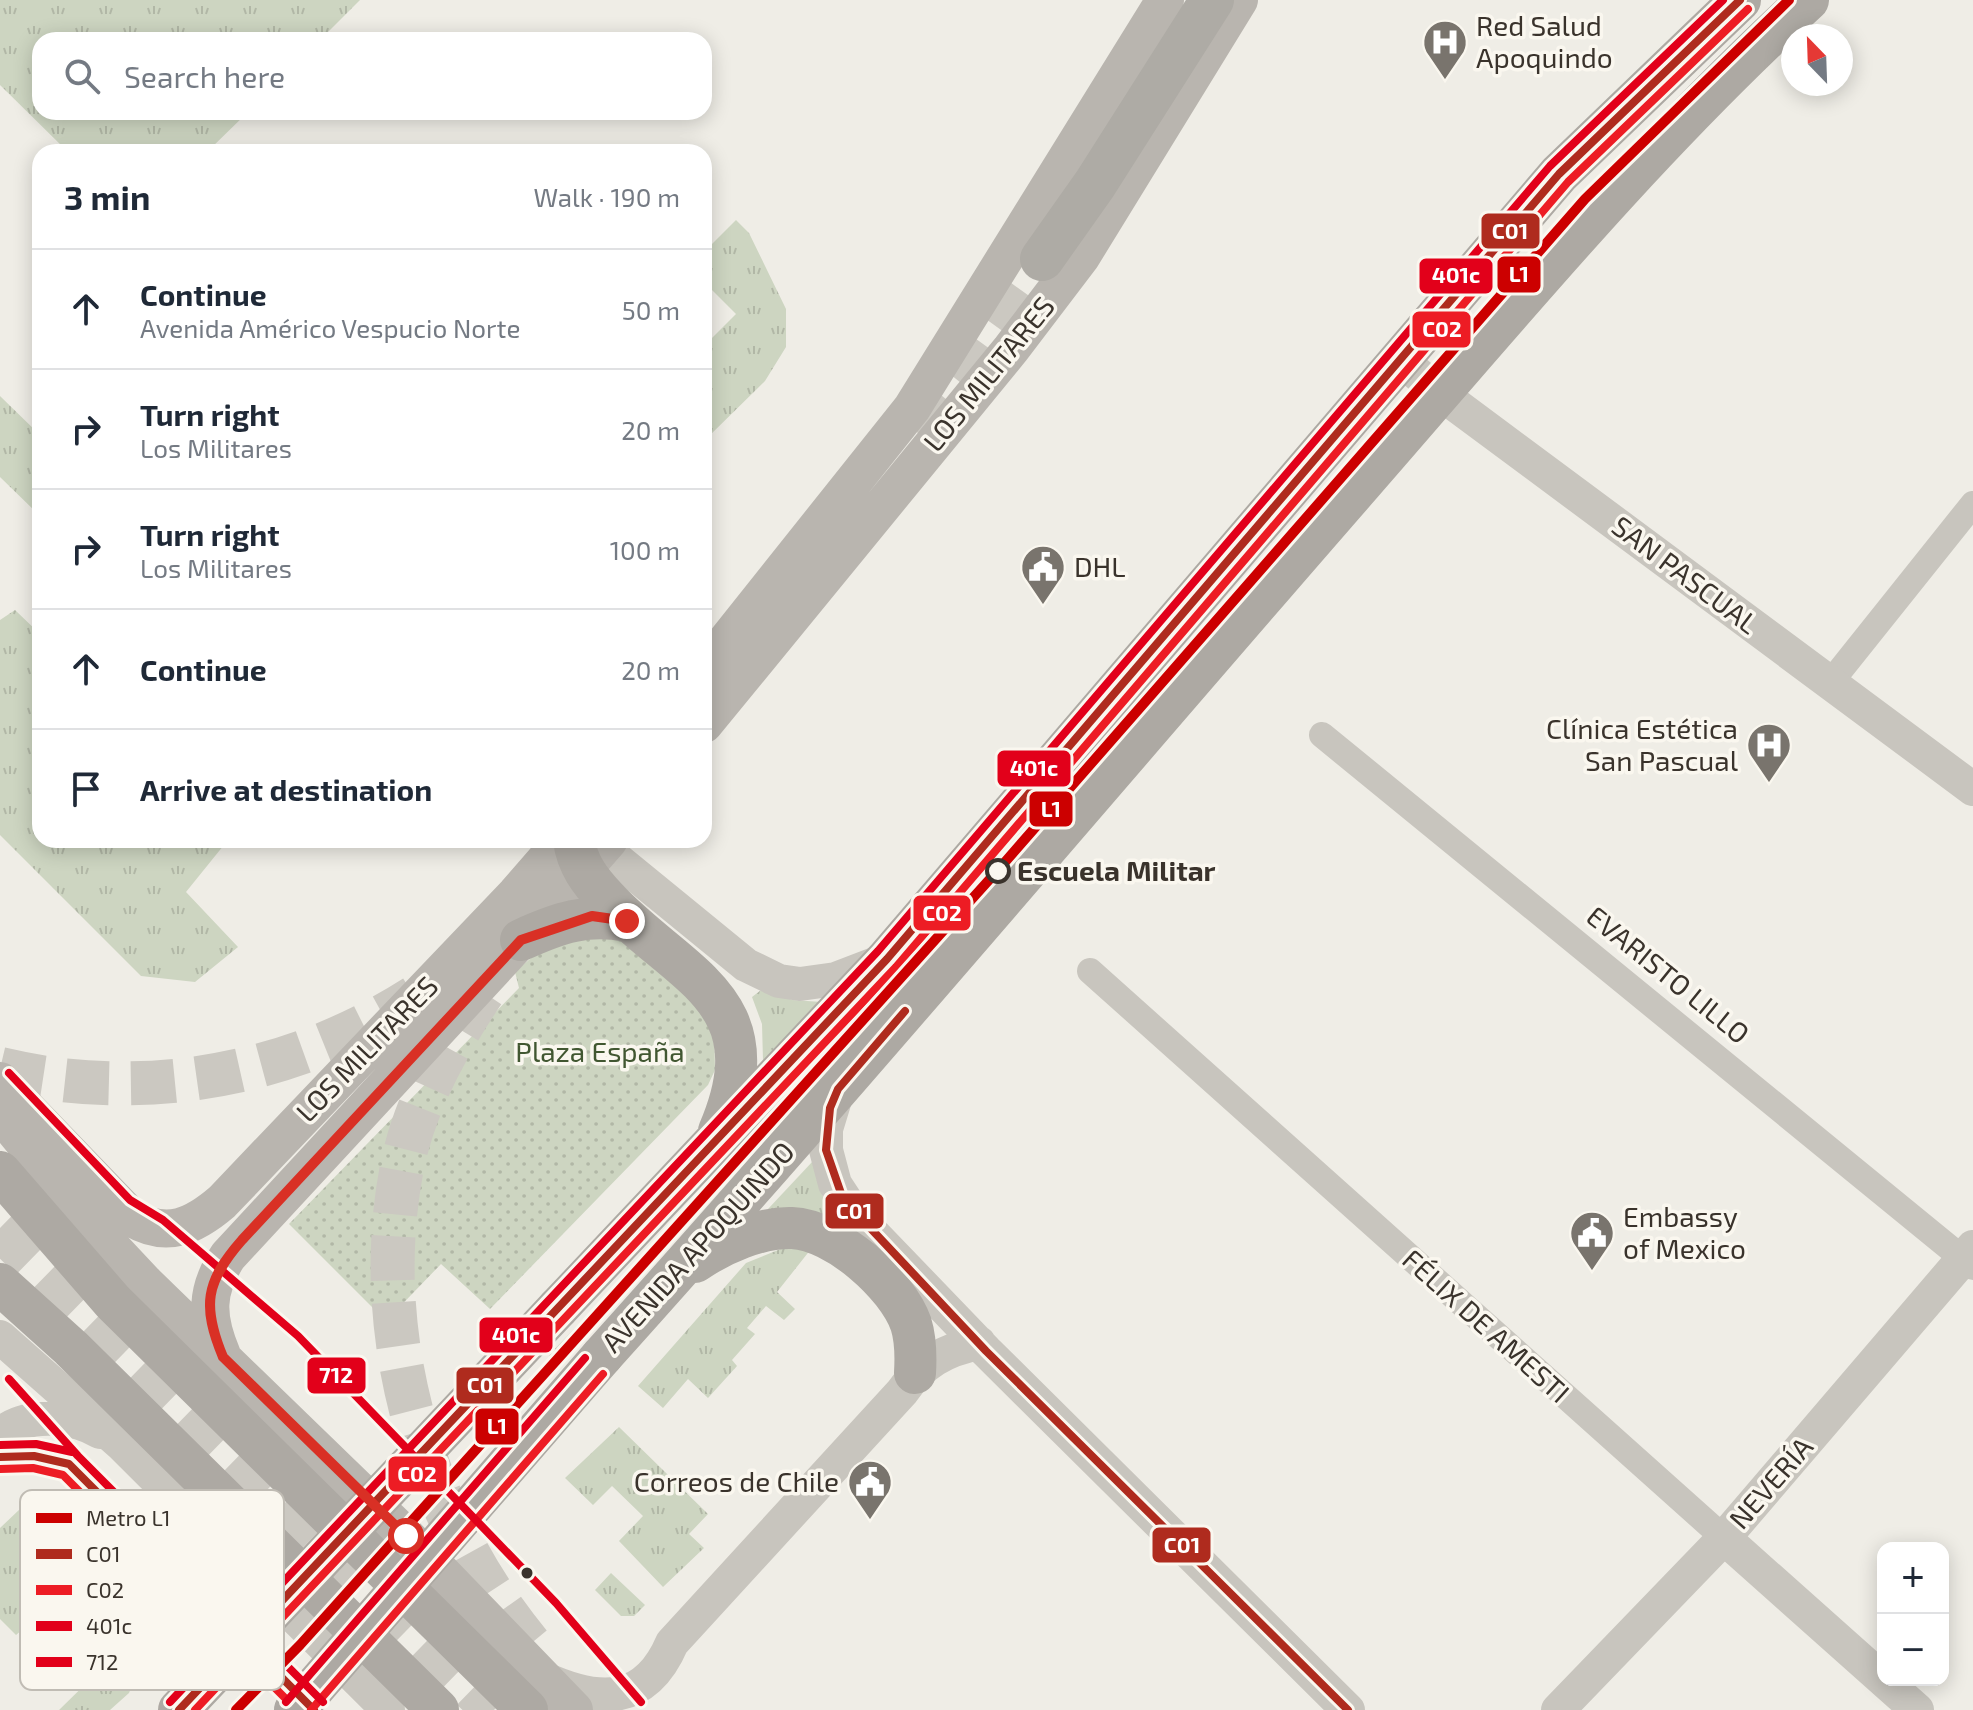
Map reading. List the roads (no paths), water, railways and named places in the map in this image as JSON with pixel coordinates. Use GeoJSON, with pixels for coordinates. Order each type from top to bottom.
{"type":"FeatureCollection","features":[{"type":"Feature","properties":{"kind":"highway"},"geometry":{"type":"LineString","coordinates":[[1042,259],[1095,184],[1212,0]]}},
{"type":"Feature","properties":{"kind":"main road","name":"LOS MILITARES"},"geometry":{"type":"LineString","coordinates":[[712,659],[912,408],[1165,0]]}},
{"type":"Feature","properties":{"kind":"main road","name":"LOS MILITARES"},"geometry":{"type":"LineString","coordinates":[[712,714],[1011,349],[1081,257],[1239,0]]}},
{"type":"Feature","properties":{"kind":"main road","name":"AVENIDA APOQUINDO"},"geometry":{"type":"LineString","coordinates":[[284,1599],[887,959],[1559,174],[1740,0]]}},
{"type":"Feature","properties":{"kind":"main road","name":"AVENIDA APOQUINDO"},"geometry":{"type":"LineString","coordinates":[[295,1710],[838,1089],[1596,213],[1745,58],[1808,0]]}},
{"type":"Feature","properties":{"kind":"main road","name":"LOS MILITARES"},"geometry":{"type":"LineString","coordinates":[[0,1081],[122,1209],[155,1229],[188,1227],[222,1202],[516,894],[585,848]]}},
{"type":"Feature","properties":{"kind":"main road","name":"LOS MILITARES"},"geometry":{"type":"LineString","coordinates":[[223,1357],[210,1321],[209,1295],[228,1256],[521,940],[587,848]]}},
{"type":"Feature","properties":{"kind":"main road"},"geometry":{"type":"LineString","coordinates":[[589,848],[627,921],[696,976],[724,1009],[733,1040],[735,1081],[716,1139]]}},
{"type":"Feature","properties":{"kind":"main road"},"geometry":{"type":"LineString","coordinates":[[521,940],[592,916],[627,921]]}},
{"type":"Feature","properties":{"kind":"main road"},"geometry":{"type":"LineString","coordinates":[[0,1113],[100,1235],[406,1536],[498,1658]]}},
{"type":"Feature","properties":{"kind":"main road"},"geometry":{"type":"LineString","coordinates":[[0,1172],[113,1302],[534,1694],[574,1710]]}},
{"type":"Feature","properties":{"kind":"main road"},"geometry":{"type":"LineString","coordinates":[[674,1276],[703,1257],[768,1230],[794,1228],[822,1235],[851,1253],[897,1298],[915,1340],[915,1373]]}},
{"type":"Feature","properties":{"kind":"main road"},"geometry":{"type":"LineString","coordinates":[[0,1284],[216,1490]]}},
{"type":"Feature","properties":{"kind":"main road"},"geometry":{"type":"LineString","coordinates":[[284,1557],[438,1710]]}},
{"type":"Feature","properties":{"kind":"main road","name":"AVENIDA APOQUINDO"},"geometry":{"type":"LineString","coordinates":[[179,1710],[198,1690]]}},
{"type":"Feature","properties":{"kind":"street","name":"SAN PASCUAL"},"geometry":{"type":"LineString","coordinates":[[1399,358],[1441,394],[1973,789]]}},
{"type":"Feature","properties":{"kind":"street"},"geometry":{"type":"LineString","coordinates":[[1830,683],[1973,504]]}},
{"type":"Feature","properties":{"kind":"street","name":"EVARISTO LILLO"},"geometry":{"type":"LineString","coordinates":[[1322,735],[1970,1257]]}},
{"type":"Feature","properties":{"kind":"street"},"geometry":{"type":"LineString","coordinates":[[591,848],[746,965],[779,981],[800,984],[836,979],[887,959]]}},
{"type":"Feature","properties":{"kind":"street","name":"FÉLIX DE AMESTI"},"geometry":{"type":"LineString","coordinates":[[1090,971],[1917,1710]]}},
{"type":"Feature","properties":{"kind":"street"},"geometry":{"type":"LineString","coordinates":[[838,1089],[826,1129],[826,1150],[829,1168],[843,1199],[979,1343],[1348,1710]]}},
{"type":"Feature","properties":{"kind":"street","name":"NEVERÍA"},"geometry":{"type":"LineString","coordinates":[[1558,1710],[1724,1538],[1970,1257]]}},
{"type":"Feature","properties":{"kind":"street"},"geometry":{"type":"LineString","coordinates":[[0,1337],[121,1444],[167,1490]]}},
{"type":"Feature","properties":{"kind":"street"},"geometry":{"type":"LineString","coordinates":[[534,1694],[576,1692],[604,1696],[632,1690],[645,1682],[661,1665],[672,1643],[902,1392],[915,1373],[936,1357],[979,1343]]}},
{"type":"Feature","properties":{"kind":"street"},"geometry":{"type":"LineString","coordinates":[[0,1435],[16,1423],[65,1420],[91,1427],[121,1444]]}},
{"type":"Feature","properties":{"kind":"street"},"geometry":{"type":"LineString","coordinates":[[284,1606],[388,1710]]}},
{"type":"Feature","properties":{"kind":"tunnel"},"geometry":{"type":"LineString","coordinates":[[913,429],[975,352],[1042,259]]}},
{"type":"Feature","properties":{"kind":"tunnel"},"geometry":{"type":"LineString","coordinates":[[483,992],[434,1076],[407,1144],[394,1231],[393,1296],[401,1361],[415,1425],[436,1487],[464,1546],[498,1602],[537,1653]]}},
{"type":"Feature","properties":{"kind":"tunnel"},"geometry":{"type":"LineString","coordinates":[[0,1069],[54,1079],[108,1083],[161,1082],[215,1075],[267,1063],[318,1046],[367,1024],[415,997]]}},
{"type":"Feature","properties":{"kind":"tunnel"},"geometry":{"type":"LineString","coordinates":[[0,1228],[269,1490]]}},
{"type":"Feature","properties":{"kind":"tunnel"},"geometry":{"type":"LineString","coordinates":[[284,1505],[494,1710]]}},
{"type":"Feature","properties":{"kind":"metro line","name":"L1"},"geometry":{"type":"LineString","coordinates":[[284,1661],[998,870],[1585,199],[1789,0]]}},
{"type":"Feature","properties":{"kind":"metro line","name":"L1"},"geometry":{"type":"LineString","coordinates":[[236,1710],[256,1690]]}},
{"type":"Feature","properties":{"kind":"place","name":"Red Salud Apoquindo"},"geometry":{"type":"Point","coordinates":[1445,81]}},
{"type":"Feature","properties":{"kind":"place","name":"DHL"},"geometry":{"type":"Point","coordinates":[1043,606]}},
{"type":"Feature","properties":{"kind":"place","name":"Clínica Estética San Pascual"},"geometry":{"type":"Point","coordinates":[1769,784]}},
{"type":"Feature","properties":{"kind":"place","name":"Escuela Militar"},"geometry":{"type":"Point","coordinates":[998,871]}},
{"type":"Feature","properties":{"kind":"place","name":"Embassy of Mexico"},"geometry":{"type":"Point","coordinates":[1592,1272]}},
{"type":"Feature","properties":{"kind":"place","name":"Correos de Chile"},"geometry":{"type":"Point","coordinates":[870,1521]}},
{"type":"Feature","properties":{"kind":"park label","name":"Plaza España"},"geometry":{"type":"Point","coordinates":[600,1052]}}]}
